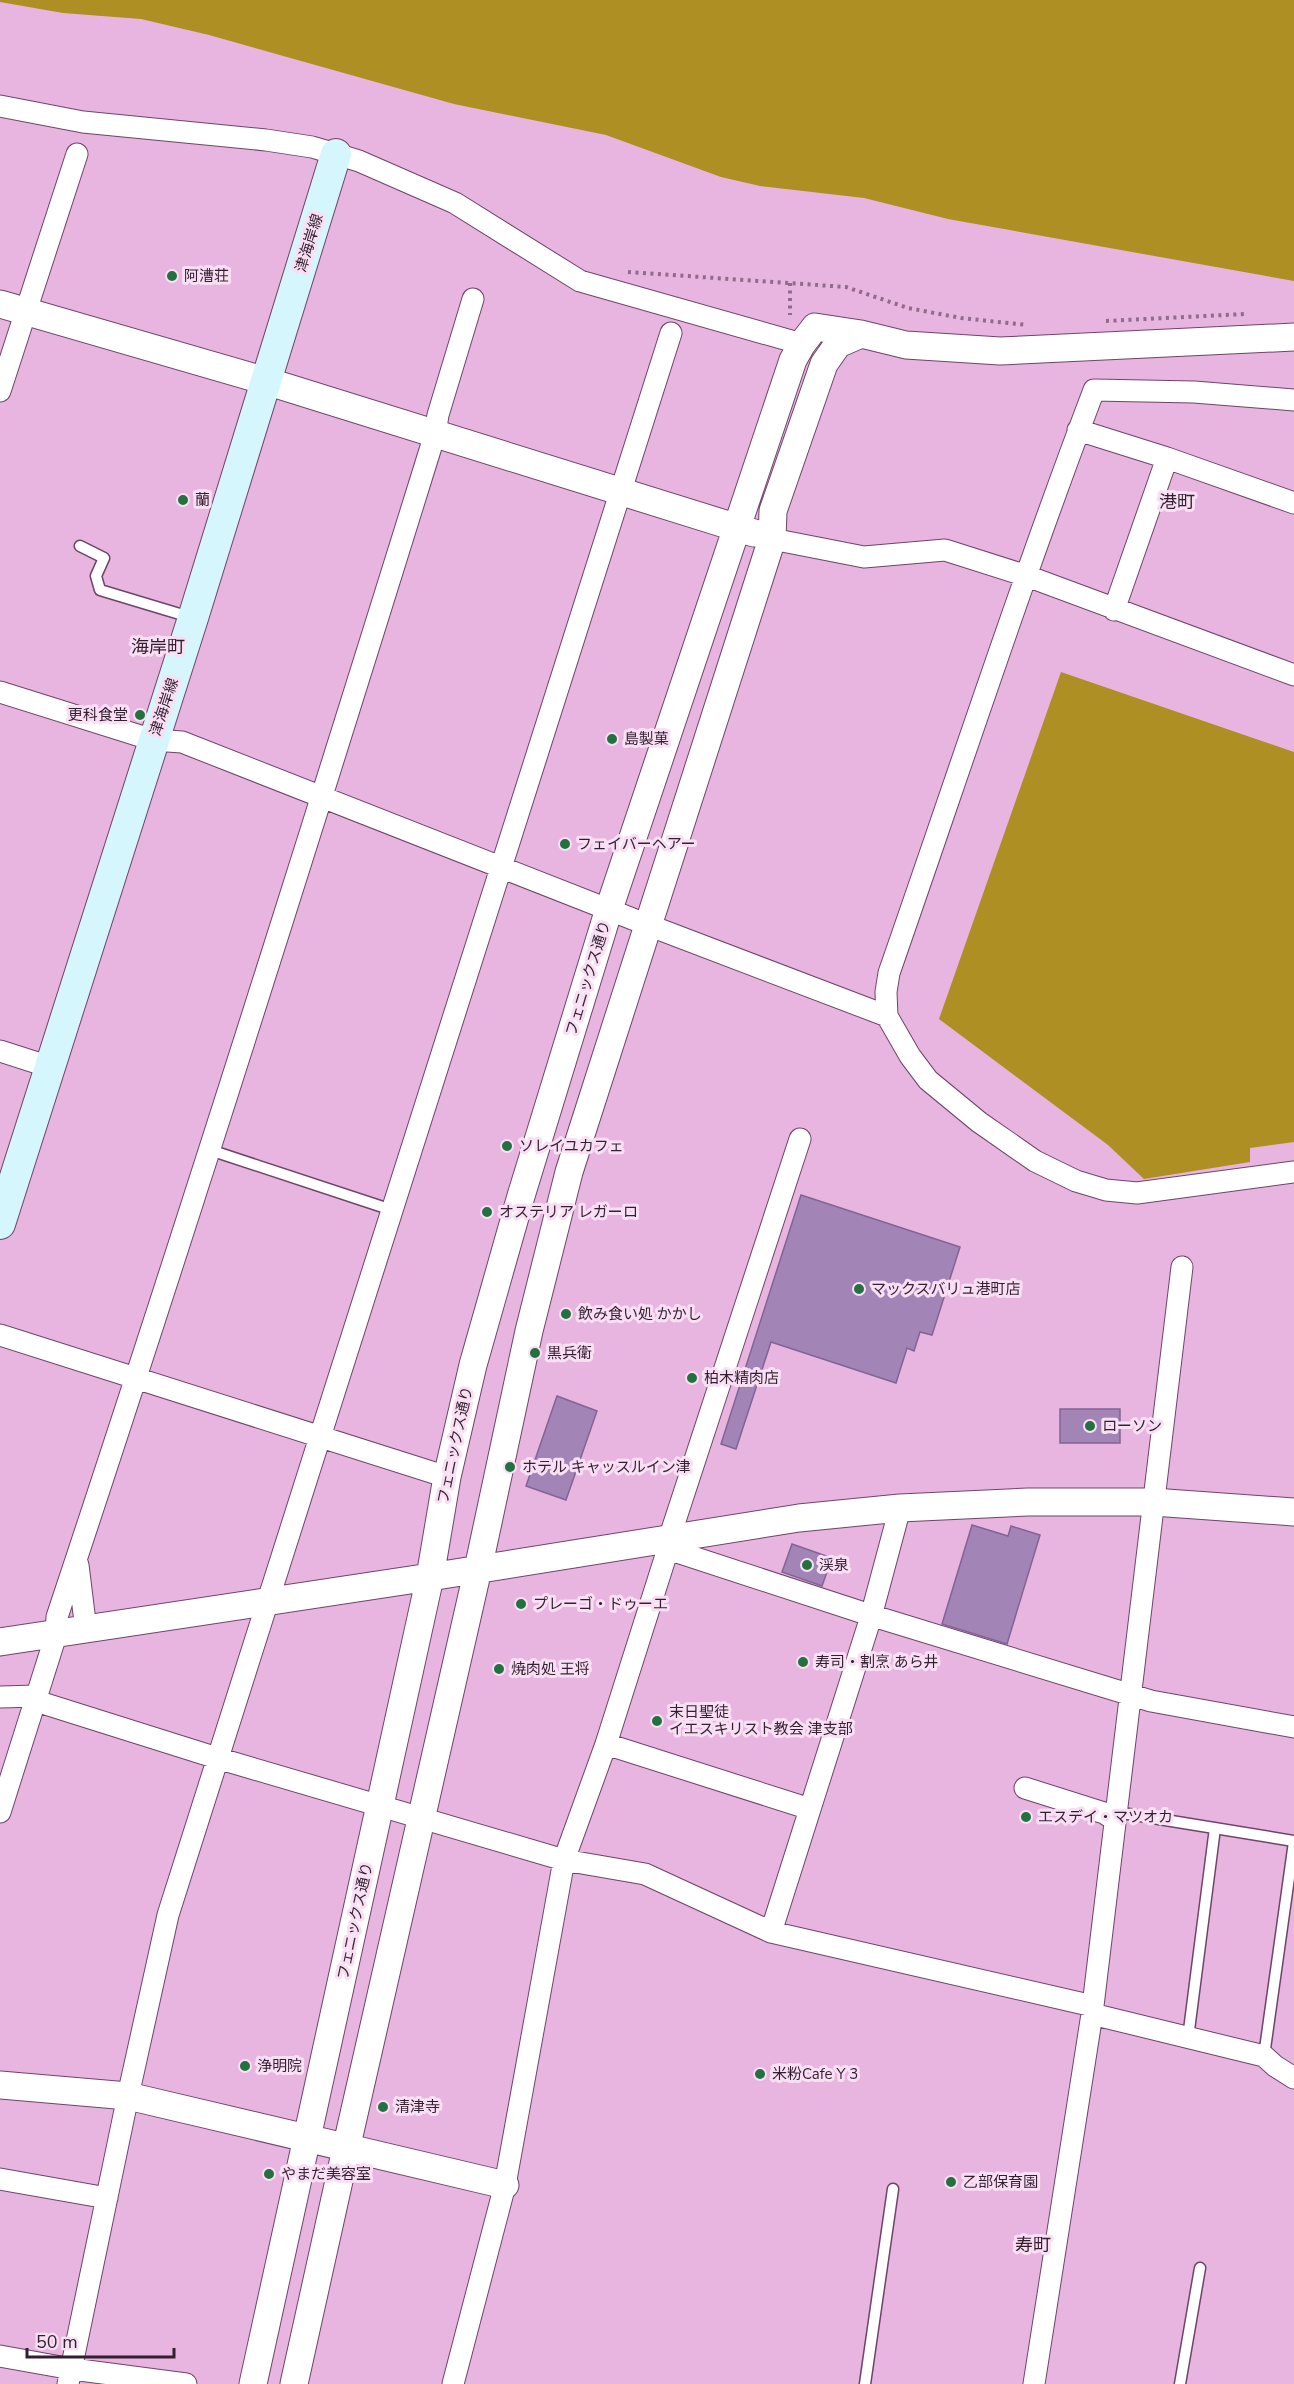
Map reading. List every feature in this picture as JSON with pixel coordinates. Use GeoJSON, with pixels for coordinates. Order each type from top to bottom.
{"type":"FeatureCollection","features":[{"type":"Feature","properties":{"kind":"main road","name":"津海岸線"},"geometry":{"type":"LineString","coordinates":[[0,1224],[193,618],[336,154]]}},
{"type":"Feature","properties":{"kind":"street"},"geometry":{"type":"LineString","coordinates":[[0,106],[82,122],[266,140],[312,147],[336,154],[359,161],[455,203],[580,281],[802,344],[816,327],[861,334],[906,345],[1000,351],[1294,337]]}},
{"type":"Feature","properties":{"kind":"street"},"geometry":{"type":"LineString","coordinates":[[0,391],[12,307],[78,154]]}},
{"type":"Feature","properties":{"kind":"street"},"geometry":{"type":"LineString","coordinates":[[0,1812],[56,1635],[57,1617],[137,1378],[322,799],[435,434],[438,415],[473,299]]}},
{"type":"Feature","properties":{"kind":"street"},"geometry":{"type":"LineString","coordinates":[[12,307],[266,381],[772,539],[864,557],[945,550],[1027,576],[1294,675]]}},
{"type":"Feature","properties":{"kind":"street"},"geometry":{"type":"LineString","coordinates":[[70,2376],[168,1916],[671,333]]}},
{"type":"Feature","properties":{"kind":"street"},"geometry":{"type":"LineString","coordinates":[[294,2384],[478,1569],[529,1331],[569,1172],[772,539],[773,511],[824,364],[838,344],[861,334]]}},
{"type":"Feature","properties":{"kind":"street","name":"フェニックス通り"},"geometry":{"type":"LineString","coordinates":[[253,2384],[430,1577],[447,1477],[473,1365],[521,1196],[609,909],[793,360],[802,344]]}},
{"type":"Feature","properties":{"kind":"street"},"geometry":{"type":"LineString","coordinates":[[1294,400],[1194,392],[1094,390],[1055,489],[889,973],[886,992],[887,1016],[910,1056],[928,1080],[980,1122],[1035,1161],[1076,1181],[1106,1190],[1137,1193],[1294,1172]]}},
{"type":"Feature","properties":{"kind":"street"},"geometry":{"type":"LineString","coordinates":[[1078,430],[1167,458],[1294,503]]}},
{"type":"Feature","properties":{"kind":"street"},"geometry":{"type":"LineString","coordinates":[[1114,610],[1167,458]]}},
{"type":"Feature","properties":{"kind":"street"},"geometry":{"type":"LineString","coordinates":[[0,692],[153,740],[182,742],[322,799],[887,1016]]}},
{"type":"Feature","properties":{"kind":"street"},"geometry":{"type":"LineString","coordinates":[[0,1051],[50,1067]]}},
{"type":"Feature","properties":{"kind":"street"},"geometry":{"type":"LineString","coordinates":[[453,2384],[504,2185],[564,1860],[606,1744],[801,1139]]}},
{"type":"Feature","properties":{"kind":"street"},"geometry":{"type":"LineString","coordinates":[[1034,2384],[1092,2010],[1182,1267]]}},
{"type":"Feature","properties":{"kind":"street"},"geometry":{"type":"LineString","coordinates":[[0,1335],[447,1477]]}},
{"type":"Feature","properties":{"kind":"street"},"geometry":{"type":"LineString","coordinates":[[0,1642],[478,1569],[669,1544],[799,1518],[900,1508],[1028,1502],[1152,1502],[1294,1512]]}},
{"type":"Feature","properties":{"kind":"street"},"geometry":{"type":"LineString","coordinates":[[771,1932],[870,1615],[900,1508]]}},
{"type":"Feature","properties":{"kind":"street"},"geometry":{"type":"LineString","coordinates":[[669,1544],[870,1615],[1130,1695],[1151,1701],[1294,1727]]}},
{"type":"Feature","properties":{"kind":"street"},"geometry":{"type":"LineString","coordinates":[[77,1559],[86,1630]]}},
{"type":"Feature","properties":{"kind":"street"},"geometry":{"type":"LineString","coordinates":[[0,1697],[36,1698],[217,1758],[564,1860],[645,1874],[771,1932],[1092,2010],[1188,2038],[1264,2056],[1294,2078]]}},
{"type":"Feature","properties":{"kind":"street"},"geometry":{"type":"LineString","coordinates":[[606,1744],[810,1809]]}},
{"type":"Feature","properties":{"kind":"street"},"geometry":{"type":"LineString","coordinates":[[1025,1788],[1115,1816]]}},
{"type":"Feature","properties":{"kind":"street"},"geometry":{"type":"LineString","coordinates":[[0,2085],[128,2096],[504,2185]]}},
{"type":"Feature","properties":{"kind":"street"},"geometry":{"type":"LineString","coordinates":[[0,2179],[107,2198]]}},
{"type":"Feature","properties":{"kind":"street"},"geometry":{"type":"LineString","coordinates":[[0,2356],[70,2376],[186,2384]]}},
{"type":"Feature","properties":{"kind":"lane"},"geometry":{"type":"LineString","coordinates":[[80,546],[104,558],[96,576],[100,590],[193,618]]}},
{"type":"Feature","properties":{"kind":"lane"},"geometry":{"type":"LineString","coordinates":[[210,1150],[392,1210]]}},
{"type":"Feature","properties":{"kind":"lane"},"geometry":{"type":"LineString","coordinates":[[1115,1816],[1215,1828],[1294,1841],[1264,2056]]}},
{"type":"Feature","properties":{"kind":"lane"},"geometry":{"type":"LineString","coordinates":[[1188,2038],[1215,1828]]}},
{"type":"Feature","properties":{"kind":"lane"},"geometry":{"type":"LineString","coordinates":[[865,2384],[893,2189]]}},
{"type":"Feature","properties":{"kind":"lane"},"geometry":{"type":"LineString","coordinates":[[1180,2384],[1200,2268]]}},
{"type":"Feature","properties":{"kind":"path"},"geometry":{"type":"LineString","coordinates":[[624,272],[846,287],[908,308],[961,318],[1038,325]]}},
{"type":"Feature","properties":{"kind":"path"},"geometry":{"type":"LineString","coordinates":[[790,283],[790,315]]}},
{"type":"Feature","properties":{"kind":"path"},"geometry":{"type":"LineString","coordinates":[[1095,321],[1253,314]]}},
{"type":"Feature","properties":{"kind":"shaded area"},"geometry":{"type":"Polygon","coordinates":[[[0,0],[1294,0],[1294,281],[948,219],[864,198],[760,186],[721,177],[606,135],[454,104],[209,35],[141,19],[63,13],[0,2],[0,0]]]}},
{"type":"Feature","properties":{"kind":"shaded area"},"geometry":{"type":"Polygon","coordinates":[[[1061,672],[1294,752],[1294,1142],[1250,1148],[1250,1162],[1144,1179],[1108,1145],[939,1019],[1061,672]]]}},
{"type":"Feature","properties":{"kind":"building","name":"マックスバリュ港町店"},"geometry":{"type":"Polygon","coordinates":[[[801,1195],[960,1247],[932,1335],[920,1332],[914,1351],[907,1348],[896,1383],[771,1342],[736,1449],[721,1444],[801,1195]]]}},
{"type":"Feature","properties":{"kind":"building"},"geometry":{"type":"Polygon","coordinates":[[[557,1396],[597,1411],[566,1500],[526,1486],[557,1396]]]}},
{"type":"Feature","properties":{"kind":"building","name":"ローソン"},"geometry":{"type":"Polygon","coordinates":[[[1060,1409],[1120,1409],[1120,1443],[1060,1443],[1060,1409]]]}},
{"type":"Feature","properties":{"kind":"building"},"geometry":{"type":"Polygon","coordinates":[[[972,1525],[1008,1536],[1011,1526],[1040,1535],[1007,1644],[942,1624],[972,1525]]]}},
{"type":"Feature","properties":{"kind":"building","name":"渓泉"},"geometry":{"type":"Polygon","coordinates":[[[792,1544],[832,1558],[822,1586],[782,1572],[792,1544]]]}},
{"type":"Feature","properties":{"kind":"place","name":"阿漕荘"},"geometry":{"type":"Point","coordinates":[172,276]}},
{"type":"Feature","properties":{"kind":"place","name":"蘭"},"geometry":{"type":"Point","coordinates":[183,500]}},
{"type":"Feature","properties":{"kind":"place","name":"更科食堂"},"geometry":{"type":"Point","coordinates":[140,715]}},
{"type":"Feature","properties":{"kind":"place","name":"島製菓"},"geometry":{"type":"Point","coordinates":[612,739]}},
{"type":"Feature","properties":{"kind":"place","name":"フェイバーヘアー"},"geometry":{"type":"Point","coordinates":[565,844]}},
{"type":"Feature","properties":{"kind":"place","name":"ソレイユカフェ"},"geometry":{"type":"Point","coordinates":[507,1146]}},
{"type":"Feature","properties":{"kind":"place","name":"オステリア レガーロ"},"geometry":{"type":"Point","coordinates":[487,1212]}},
{"type":"Feature","properties":{"kind":"place","name":"マックスバリュ港町店"},"geometry":{"type":"Point","coordinates":[859,1289]}},
{"type":"Feature","properties":{"kind":"place","name":"飲み食い処 かかし"},"geometry":{"type":"Point","coordinates":[566,1314]}},
{"type":"Feature","properties":{"kind":"place","name":"黒兵衛"},"geometry":{"type":"Point","coordinates":[535,1353]}},
{"type":"Feature","properties":{"kind":"place","name":"柏木精肉店"},"geometry":{"type":"Point","coordinates":[692,1378]}},
{"type":"Feature","properties":{"kind":"place","name":"ローソン"},"geometry":{"type":"Point","coordinates":[1090,1426]}},
{"type":"Feature","properties":{"kind":"place","name":"ホテル キャッスルイン津"},"geometry":{"type":"Point","coordinates":[510,1467]}},
{"type":"Feature","properties":{"kind":"place","name":"渓泉"},"geometry":{"type":"Point","coordinates":[807,1565]}},
{"type":"Feature","properties":{"kind":"place","name":"プレーゴ・ドゥーエ"},"geometry":{"type":"Point","coordinates":[521,1604]}},
{"type":"Feature","properties":{"kind":"place","name":"寿司・割烹 あら井"},"geometry":{"type":"Point","coordinates":[803,1662]}},
{"type":"Feature","properties":{"kind":"place","name":"焼肉処 王将"},"geometry":{"type":"Point","coordinates":[499,1669]}},
{"type":"Feature","properties":{"kind":"place","name":"末日聖徒 イエスキリスト教会 津支部"},"geometry":{"type":"Point","coordinates":[657,1721]}},
{"type":"Feature","properties":{"kind":"place","name":"エスデイ・マツオカ"},"geometry":{"type":"Point","coordinates":[1026,1817]}},
{"type":"Feature","properties":{"kind":"place","name":"浄明院"},"geometry":{"type":"Point","coordinates":[245,2066]}},
{"type":"Feature","properties":{"kind":"place","name":"米粉Cafe Y 3"},"geometry":{"type":"Point","coordinates":[760,2074]}},
{"type":"Feature","properties":{"kind":"place","name":"清津寺"},"geometry":{"type":"Point","coordinates":[383,2107]}},
{"type":"Feature","properties":{"kind":"place","name":"やまだ美容室"},"geometry":{"type":"Point","coordinates":[269,2174]}},
{"type":"Feature","properties":{"kind":"place","name":"乙部保育園"},"geometry":{"type":"Point","coordinates":[951,2182]}},
{"type":"Feature","properties":{"kind":"district","name":"港町"},"geometry":{"type":"Point","coordinates":[1177,502]}},
{"type":"Feature","properties":{"kind":"district","name":"海岸町"},"geometry":{"type":"Point","coordinates":[158,647]}},
{"type":"Feature","properties":{"kind":"district","name":"寿町"},"geometry":{"type":"Point","coordinates":[1033,2245]}}]}
